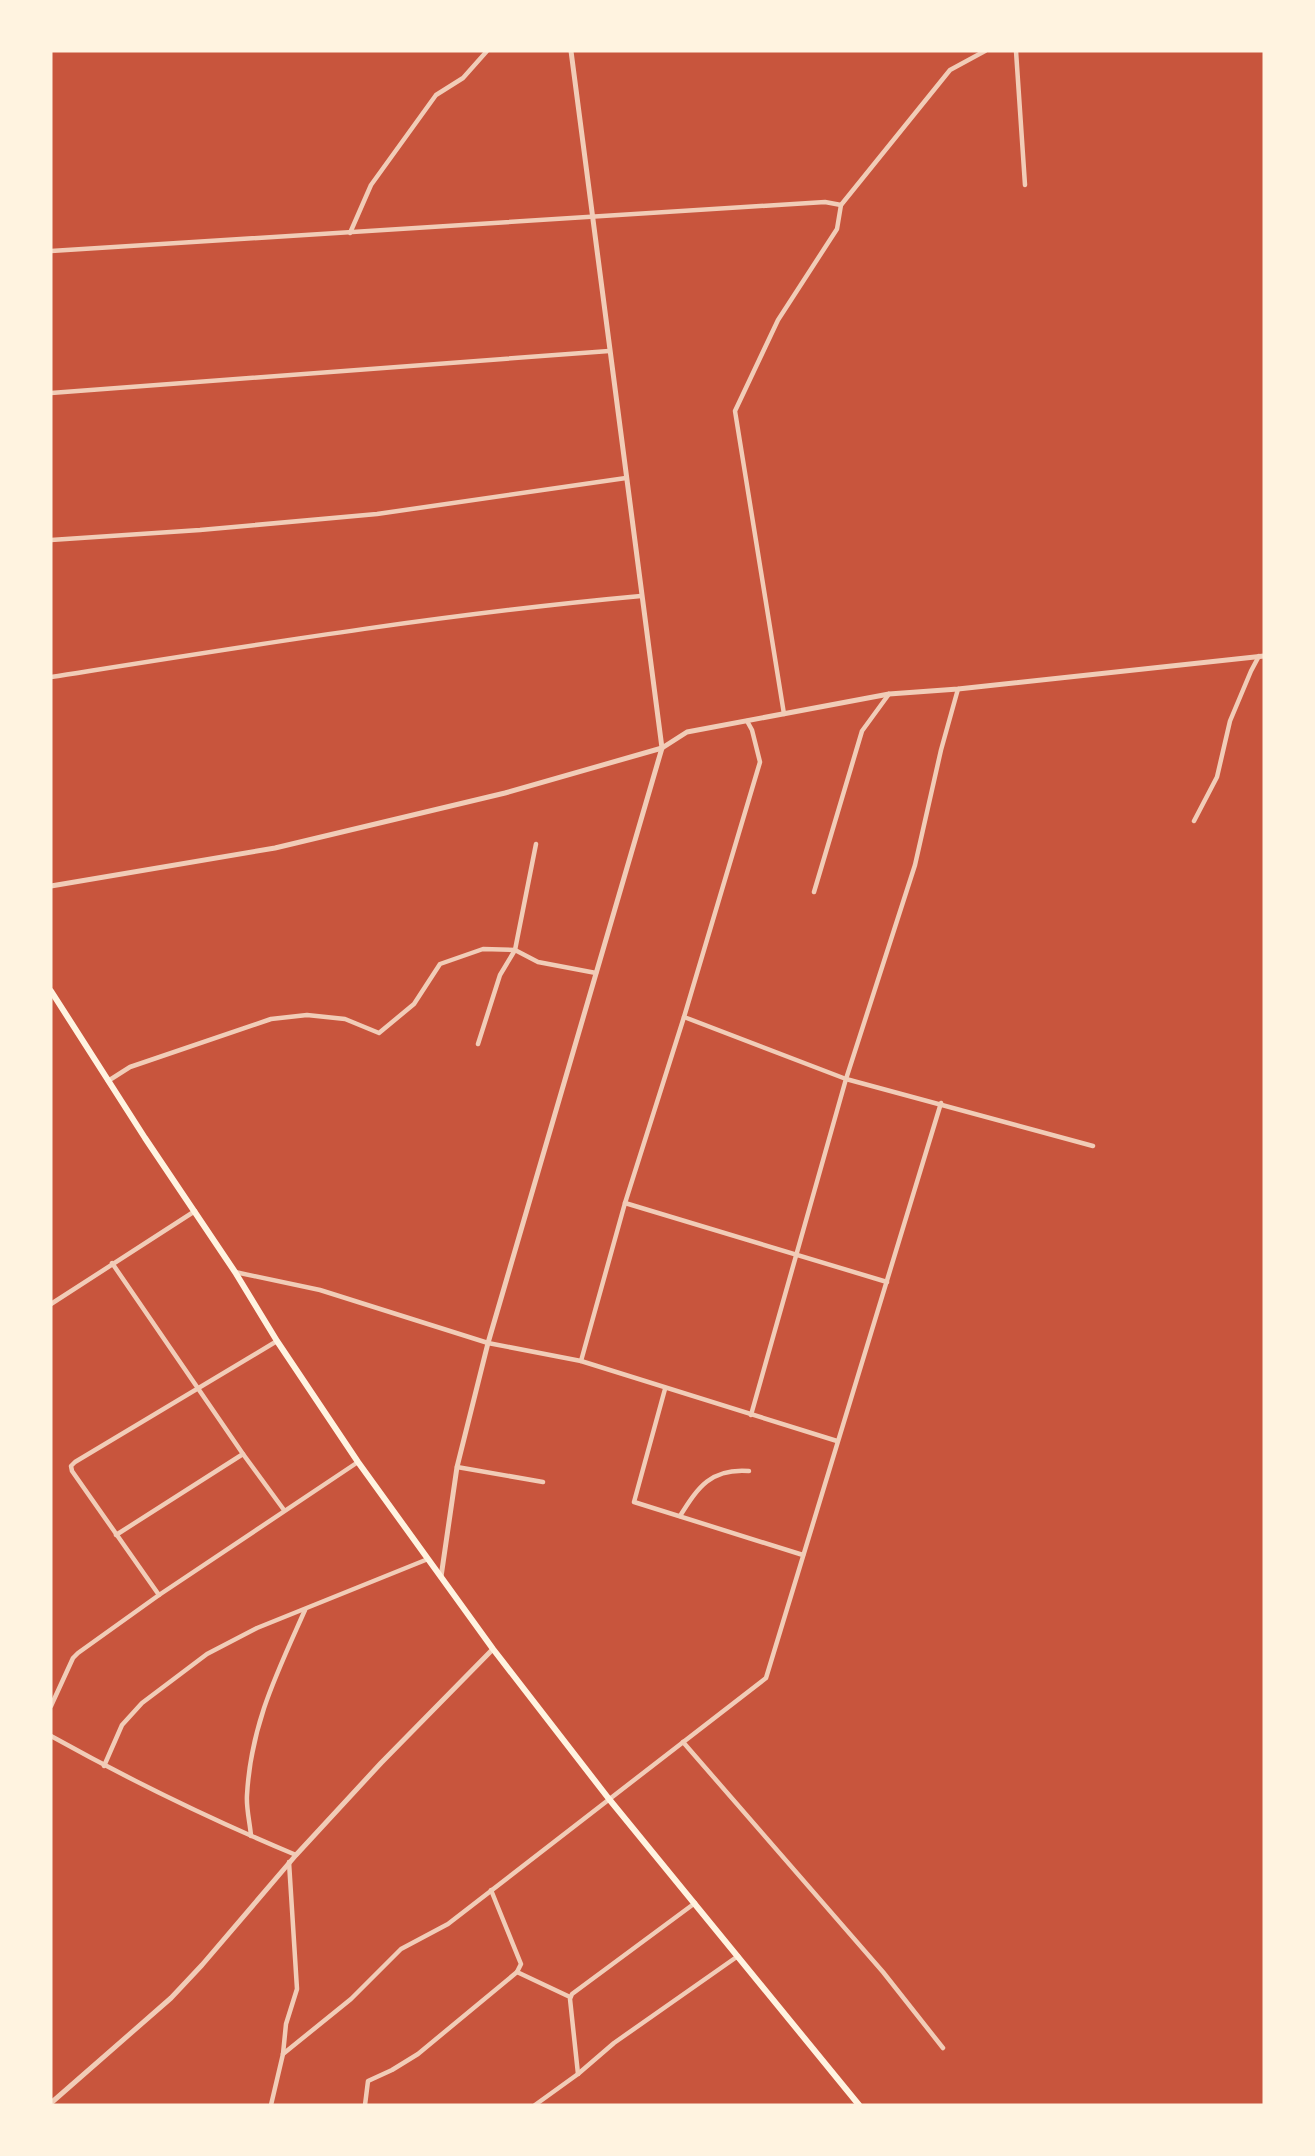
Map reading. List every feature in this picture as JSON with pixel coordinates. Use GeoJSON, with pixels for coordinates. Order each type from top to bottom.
{"type":"FeatureCollection","features":[{"type":"Feature","properties":{"kind":"main road"},"geometry":{"type":"LineString","coordinates":[[51,991],[358,1462],[493,1649],[609,1798],[859,2105]]}},
{"type":"Feature","properties":{"kind":"street"},"geometry":{"type":"LineString","coordinates":[[350,233],[371,184],[436,95],[463,78],[487,51]]}},
{"type":"Feature","properties":{"kind":"street"},"geometry":{"type":"LineString","coordinates":[[441,1577],[457,1467],[488,1343],[662,748],[571,51]]}},
{"type":"Feature","properties":{"kind":"street"},"geometry":{"type":"LineString","coordinates":[[784,714],[735,411],[778,320],[837,229],[841,205],[950,70],[985,51]]}},
{"type":"Feature","properties":{"kind":"street"},"geometry":{"type":"LineString","coordinates":[[1016,51],[1025,185]]}},
{"type":"Feature","properties":{"kind":"street"},"geometry":{"type":"LineString","coordinates":[[51,251],[825,202],[841,205]]}},
{"type":"Feature","properties":{"kind":"street"},"geometry":{"type":"LineString","coordinates":[[51,393],[609,351]]}},
{"type":"Feature","properties":{"kind":"street"},"geometry":{"type":"LineString","coordinates":[[51,540],[200,530],[377,514],[626,478]]}},
{"type":"Feature","properties":{"kind":"street"},"geometry":{"type":"LineString","coordinates":[[51,677],[262,643],[517,608],[641,596]]}},
{"type":"Feature","properties":{"kind":"street"},"geometry":{"type":"LineString","coordinates":[[51,886],[275,848],[506,793],[662,748],[687,732],[889,694],[958,689],[1262,656]]}},
{"type":"Feature","properties":{"kind":"street"},"geometry":{"type":"LineString","coordinates":[[1194,821],[1217,777],[1230,721],[1251,670],[1262,656]]}},
{"type":"Feature","properties":{"kind":"street"},"geometry":{"type":"LineString","coordinates":[[751,1414],[846,1079],[915,865],[941,750],[958,689]]}},
{"type":"Feature","properties":{"kind":"street"},"geometry":{"type":"LineString","coordinates":[[814,892],[862,731],[889,694]]}},
{"type":"Feature","properties":{"kind":"street"},"geometry":{"type":"LineString","coordinates":[[581,1361],[625,1203],[684,1017],[760,762],[752,730],[747,721]]}},
{"type":"Feature","properties":{"kind":"street"},"geometry":{"type":"LineString","coordinates":[[478,1044],[500,975],[515,950],[536,844]]}},
{"type":"Feature","properties":{"kind":"street"},"geometry":{"type":"LineString","coordinates":[[108,1081],[130,1067],[272,1019],[307,1015],[345,1019],[379,1033],[414,1004],[440,964],[483,949],[515,950],[538,962],[596,973]]}},
{"type":"Feature","properties":{"kind":"street"},"geometry":{"type":"LineString","coordinates":[[684,1017],[846,1079],[1093,1146]]}},
{"type":"Feature","properties":{"kind":"street"},"geometry":{"type":"LineString","coordinates":[[283,2054],[351,1999],[401,1949],[448,1924],[766,1678],[780,1639],[837,1441],[941,1103]]}},
{"type":"Feature","properties":{"kind":"street"},"geometry":{"type":"LineString","coordinates":[[625,1203],[887,1282]]}},
{"type":"Feature","properties":{"kind":"street"},"geometry":{"type":"LineString","coordinates":[[51,1304],[195,1211]]}},
{"type":"Feature","properties":{"kind":"street"},"geometry":{"type":"LineString","coordinates":[[112,1263],[198,1390],[284,1510]]}},
{"type":"Feature","properties":{"kind":"street"},"geometry":{"type":"LineString","coordinates":[[235,1272],[320,1290],[488,1343],[581,1361],[837,1441]]}},
{"type":"Feature","properties":{"kind":"street"},"geometry":{"type":"LineString","coordinates":[[159,1595],[72,1471],[71,1466],[278,1341]]}},
{"type":"Feature","properties":{"kind":"street"},"geometry":{"type":"LineString","coordinates":[[665,1389],[634,1502],[803,1555]]}},
{"type":"Feature","properties":{"kind":"street"},"geometry":{"type":"LineString","coordinates":[[116,1535],[243,1454]]}},
{"type":"Feature","properties":{"kind":"street"},"geometry":{"type":"LineString","coordinates":[[51,1706],[75,1656],[159,1595],[358,1462]]}},
{"type":"Feature","properties":{"kind":"street"},"geometry":{"type":"LineString","coordinates":[[457,1467],[543,1482]]}},
{"type":"Feature","properties":{"kind":"street"},"geometry":{"type":"LineString","coordinates":[[680,1516],[696,1490],[708,1480],[730,1470],[749,1472]]}},
{"type":"Feature","properties":{"kind":"street"},"geometry":{"type":"LineString","coordinates":[[104,1766],[118,1732],[142,1703],[213,1650],[257,1628],[428,1559]]}},
{"type":"Feature","properties":{"kind":"street"},"geometry":{"type":"LineString","coordinates":[[251,1836],[247,1797],[254,1737],[270,1687],[305,1609]]}},
{"type":"Feature","properties":{"kind":"street"},"geometry":{"type":"LineString","coordinates":[[51,2103],[171,1998],[296,1855],[381,1763],[493,1649]]}},
{"type":"Feature","properties":{"kind":"street"},"geometry":{"type":"LineString","coordinates":[[51,1736],[104,1766],[296,1855]]}},
{"type":"Feature","properties":{"kind":"street"},"geometry":{"type":"LineString","coordinates":[[683,1742],[883,1972],[943,2048]]}},
{"type":"Feature","properties":{"kind":"street"},"geometry":{"type":"LineString","coordinates":[[271,2105],[283,2054],[286,2024],[297,1983],[290,1862]]}},
{"type":"Feature","properties":{"kind":"street"},"geometry":{"type":"LineString","coordinates":[[365,2105],[368,2081],[418,2054],[518,1972],[521,1964],[491,1890]]}},
{"type":"Feature","properties":{"kind":"street"},"geometry":{"type":"LineString","coordinates":[[570,1997],[695,1903]]}},
{"type":"Feature","properties":{"kind":"street"},"geometry":{"type":"LineString","coordinates":[[535,2105],[578,2074],[614,2043],[738,1956]]}},
{"type":"Feature","properties":{"kind":"street"},"geometry":{"type":"LineString","coordinates":[[518,1972],[570,1997]]}},
{"type":"Feature","properties":{"kind":"street"},"geometry":{"type":"LineString","coordinates":[[570,1997],[578,2074]]}}]}
